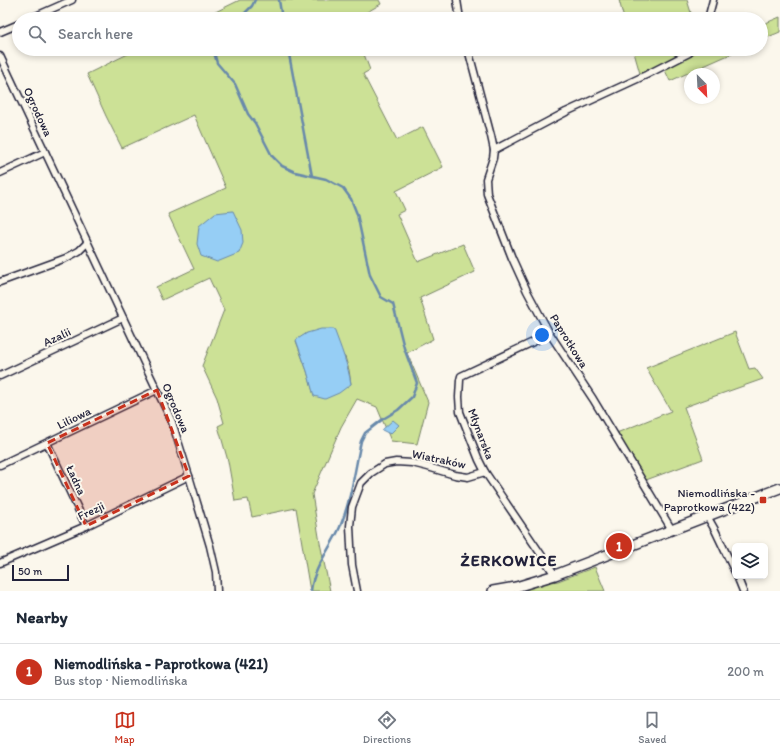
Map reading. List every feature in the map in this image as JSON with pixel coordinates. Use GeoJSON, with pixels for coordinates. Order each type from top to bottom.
{"type":"FeatureCollection","features":[{"type":"Feature","properties":{"kind":"main road"},"geometry":{"type":"LineString","coordinates":[[493,591],[516,588],[555,575],[780,488]]}},
{"type":"Feature","properties":{"kind":"street"},"geometry":{"type":"LineString","coordinates":[[45,12],[72,0]]}},
{"type":"Feature","properties":{"kind":"street"},"geometry":{"type":"LineString","coordinates":[[457,0],[459,12]]}},
{"type":"Feature","properties":{"kind":"street"},"geometry":{"type":"LineString","coordinates":[[710,12],[713,0]]}},
{"type":"Feature","properties":{"kind":"street"},"geometry":{"type":"LineString","coordinates":[[0,32],[12,27]]}},
{"type":"Feature","properties":{"kind":"street","name":"Ogrodowa"},"geometry":{"type":"LineString","coordinates":[[0,56],[2,68],[45,152],[172,422],[190,476],[210,546],[216,572],[217,591]]}},
{"type":"Feature","properties":{"kind":"street","name":"Paprotkowa"},"geometry":{"type":"LineString","coordinates":[[469,56],[494,150],[486,179],[488,199],[512,258],[527,291],[550,334],[593,399],[672,530]]}},
{"type":"Feature","properties":{"kind":"street"},"geometry":{"type":"LineString","coordinates":[[494,150],[566,112],[646,75],[682,56]]}},
{"type":"Feature","properties":{"kind":"street"},"geometry":{"type":"LineString","coordinates":[[0,173],[45,152]]}},
{"type":"Feature","properties":{"kind":"street"},"geometry":{"type":"LineString","coordinates":[[0,282],[66,258],[79,251],[87,243]]}},
{"type":"Feature","properties":{"kind":"street","name":"Azalii"},"geometry":{"type":"LineString","coordinates":[[0,376],[123,318]]}},
{"type":"Feature","properties":{"kind":"street","name":"Młynarska"},"geometry":{"type":"LineString","coordinates":[[550,334],[461,376],[459,397],[460,412],[468,435],[485,472],[555,575]]}},
{"type":"Feature","properties":{"kind":"street","name":"Liliowa"},"geometry":{"type":"LineString","coordinates":[[0,466],[157,390]]}},
{"type":"Feature","properties":{"kind":"street","name":"Ładna"},"geometry":{"type":"LineString","coordinates":[[47,443],[86,526]]}},
{"type":"Feature","properties":{"kind":"street","name":"Wiatraków"},"geometry":{"type":"LineString","coordinates":[[358,591],[352,565],[350,526],[352,507],[362,483],[371,473],[385,464],[396,462],[417,464],[455,475],[468,477],[485,472]]}},
{"type":"Feature","properties":{"kind":"street","name":"Frezji"},"geometry":{"type":"LineString","coordinates":[[0,562],[86,526],[190,476]]}},
{"type":"Feature","properties":{"kind":"street"},"geometry":{"type":"LineString","coordinates":[[707,516],[732,566]]}},
{"type":"Feature","properties":{"kind":"street"},"geometry":{"type":"LineString","coordinates":[[738,579],[744,591]]}},
{"type":"Feature","properties":{"kind":"highlighted area"},"geometry":{"type":"Polygon","coordinates":[[[157,390],[189,476],[86,526],[47,443],[157,390]]]}},
{"type":"Feature","properties":{"kind":"green space"},"geometry":{"type":"Polygon","coordinates":[[[240,0],[379,0],[381,4],[367,12],[215,12],[240,0]]]}},
{"type":"Feature","properties":{"kind":"green space"},"geometry":{"type":"Polygon","coordinates":[[[619,0],[687,0],[691,12],[622,12],[619,0]]]}},
{"type":"Feature","properties":{"kind":"green space"},"geometry":{"type":"Polygon","coordinates":[[[780,17],[780,32],[768,37],[768,22],[780,17]]]}},
{"type":"Feature","properties":{"kind":"green space"},"geometry":{"type":"Polygon","coordinates":[[[124,56],[365,56],[370,70],[363,74],[397,140],[423,127],[443,167],[396,191],[405,210],[397,214],[418,262],[463,244],[475,272],[420,298],[433,339],[407,353],[428,402],[417,444],[391,441],[377,407],[357,399],[341,427],[312,494],[330,591],[310,591],[296,508],[252,517],[248,499],[235,501],[228,461],[218,426],[224,423],[217,398],[202,366],[224,310],[209,278],[162,300],[156,287],[194,269],[168,214],[226,188],[194,115],[122,148],[87,74],[124,56]],[[307,333],[296,341],[314,395],[351,384],[345,357],[307,333]]]}},
{"type":"Feature","properties":{"kind":"green space"},"geometry":{"type":"Polygon","coordinates":[[[635,56],[726,56],[699,68],[684,68],[684,75],[670,81],[663,66],[641,77],[635,56]]]}},
{"type":"Feature","properties":{"kind":"green space"},"geometry":{"type":"Polygon","coordinates":[[[735,332],[749,369],[755,368],[763,379],[684,407],[703,459],[646,480],[614,434],[671,411],[646,368],[735,332]]]}},
{"type":"Feature","properties":{"kind":"green space"},"geometry":{"type":"Polygon","coordinates":[[[595,567],[605,591],[493,591],[558,581],[595,567]]]}},
{"type":"Feature","properties":{"kind":"water"},"geometry":{"type":"Polygon","coordinates":[[[233,211],[242,230],[243,243],[239,253],[217,262],[201,256],[197,244],[199,226],[215,213],[233,211]]]}},
{"type":"Feature","properties":{"kind":"water"},"geometry":{"type":"Polygon","coordinates":[[[321,329],[334,329],[346,363],[351,384],[339,393],[325,399],[314,396],[296,340],[307,333],[321,329]]]}},
{"type":"Feature","properties":{"kind":"water"},"geometry":{"type":"Polygon","coordinates":[[[393,420],[399,425],[390,434],[382,430],[393,420]]]}},
{"type":"Feature","properties":{"kind":"waterway"},"geometry":{"type":"LineString","coordinates":[[246,12],[255,0]]}},
{"type":"Feature","properties":{"kind":"waterway"},"geometry":{"type":"LineString","coordinates":[[279,0],[281,12]]}},
{"type":"Feature","properties":{"kind":"waterway"},"geometry":{"type":"LineString","coordinates":[[215,56],[217,63],[235,84],[248,114],[255,123],[272,156],[282,166],[295,172],[326,179],[343,188],[351,199],[357,214],[370,275],[381,297],[393,304],[404,348],[417,383],[412,397],[398,410],[365,433],[361,441],[350,496],[344,517],[315,574],[311,591]]}},
{"type":"Feature","properties":{"kind":"waterway"},"geometry":{"type":"LineString","coordinates":[[289,56],[312,176]]}},
{"type":"Feature","properties":{"kind":"place","name":"Niemodlińska - Paprotkowa (422)"},"geometry":{"type":"Point","coordinates":[763,500]}},
{"type":"Feature","properties":{"kind":"place","name":"Niemodlińska - Paprotkowa (421)"},"geometry":{"type":"Point","coordinates":[619,546]}},
{"type":"Feature","properties":{"kind":"district","name":"ŻERKOWICE"},"geometry":{"type":"Point","coordinates":[509,560]}}]}
